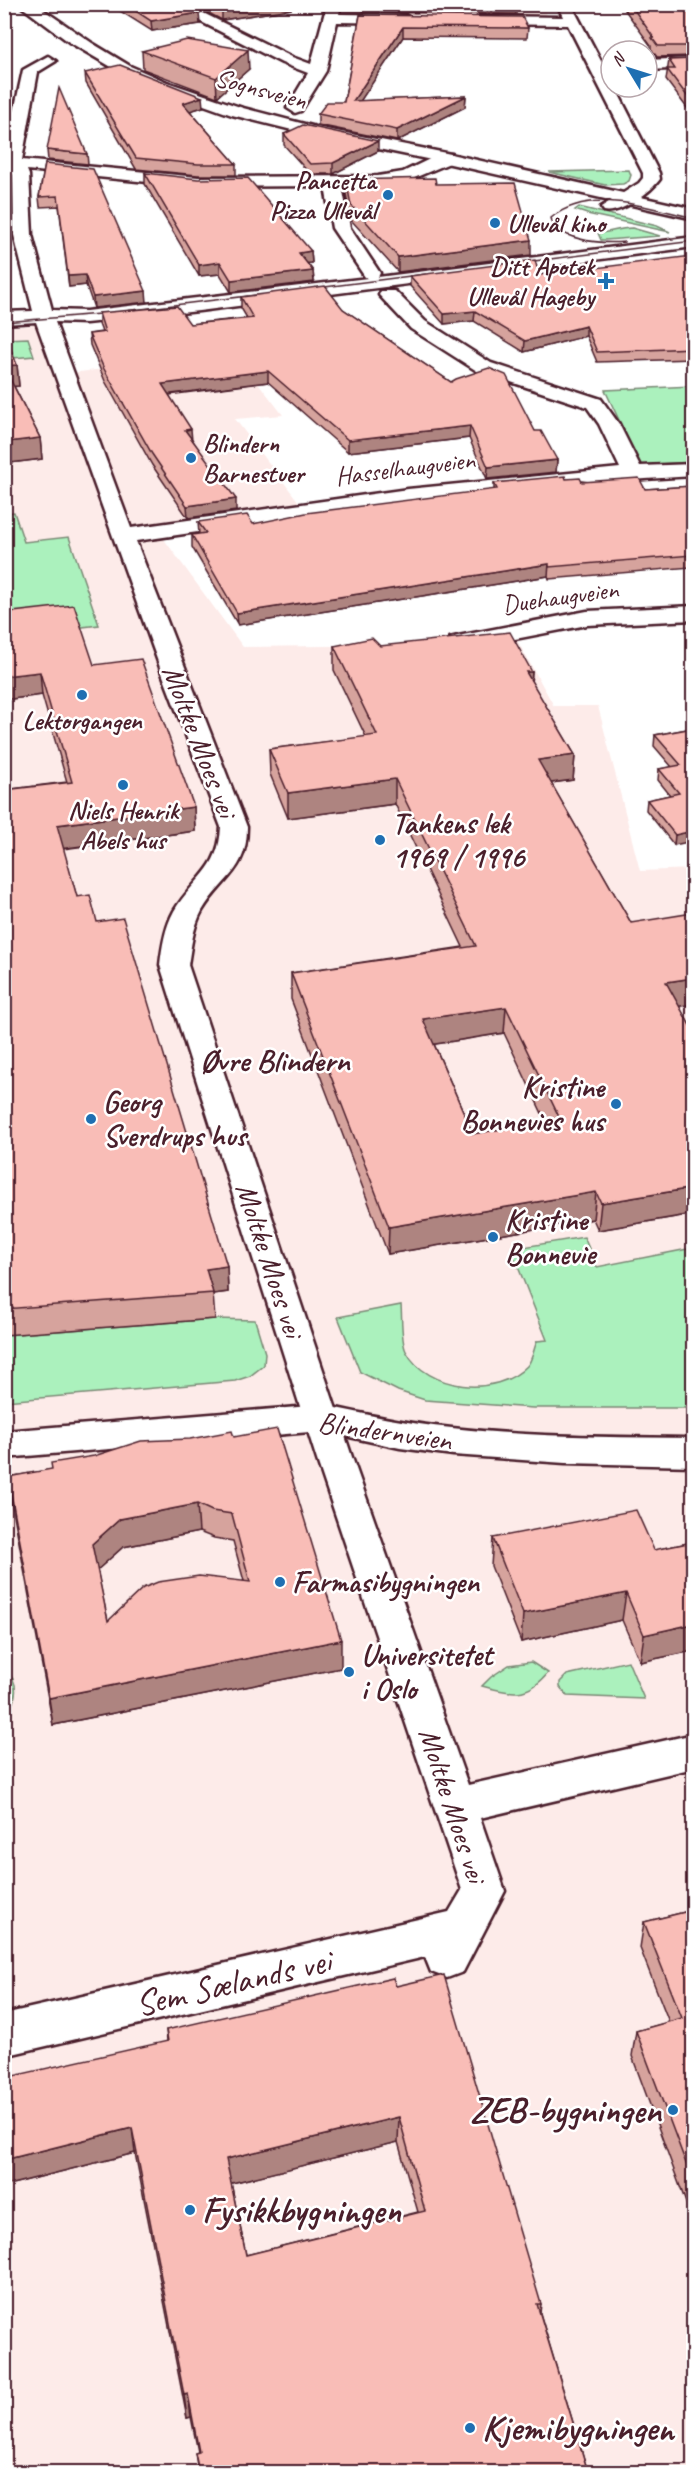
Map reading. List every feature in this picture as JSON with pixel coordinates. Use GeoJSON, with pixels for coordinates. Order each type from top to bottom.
{"type":"FeatureCollection","features":[{"type":"Feature","properties":{"kind":"street","name":"Sognsveien"},"geometry":{"type":"LineString","coordinates":[[25,4],[108,59],[178,91],[284,122],[440,158],[475,173],[618,203],[693,229]]}},
{"type":"Feature","properties":{"kind":"street"},"geometry":{"type":"LineString","coordinates":[[173,4],[287,60],[318,71]]}},
{"type":"Feature","properties":{"kind":"street"},"geometry":{"type":"LineString","coordinates":[[564,4],[572,21],[599,60]]}},
{"type":"Feature","properties":{"kind":"street"},"geometry":{"type":"LineString","coordinates":[[294,108],[310,87],[318,71],[333,11],[425,20]]}},
{"type":"Feature","properties":{"kind":"street"},"geometry":{"type":"LineString","coordinates":[[471,20],[572,21]]}},
{"type":"Feature","properties":{"kind":"street","name":"Moltke Moes vei"},"geometry":{"type":"LineString","coordinates":[[48,61],[31,70],[10,164],[21,175],[23,235],[44,316],[63,374],[234,827],[235,844],[225,868],[190,908],[179,929],[174,965],[322,1418],[484,1891],[454,1944]]}},
{"type":"Feature","properties":{"kind":"street"},"geometry":{"type":"LineString","coordinates":[[659,64],[693,63]]}},
{"type":"Feature","properties":{"kind":"street"},"geometry":{"type":"LineString","coordinates":[[618,99],[651,173],[649,183],[618,203]]}},
{"type":"Feature","properties":{"kind":"street"},"geometry":{"type":"LineString","coordinates":[[10,164],[198,182],[332,181],[394,180],[440,158]]}},
{"type":"Feature","properties":{"kind":"street"},"geometry":{"type":"LineString","coordinates":[[332,181],[341,228],[371,273]]}},
{"type":"Feature","properties":{"kind":"street"},"geometry":{"type":"LineString","coordinates":[[4,318],[86,317],[199,305],[693,229]]}},
{"type":"Feature","properties":{"kind":"street"},"geometry":{"type":"LineString","coordinates":[[388,295],[418,325],[484,367],[594,404],[609,424],[633,473]]}},
{"type":"Feature","properties":{"kind":"street","name":"Hasselhaugveien"},"geometry":{"type":"LineString","coordinates":[[124,536],[396,497],[633,473],[693,470]]}},
{"type":"Feature","properties":{"kind":"street","name":"Duehaugveien"},"geometry":{"type":"LineString","coordinates":[[439,647],[576,619],[693,613]]}},
{"type":"Feature","properties":{"kind":"street","name":"Blindernveien"},"geometry":{"type":"LineString","coordinates":[[4,1445],[322,1418],[400,1435],[453,1442],[565,1449],[693,1452]]}},
{"type":"Feature","properties":{"kind":"street"},"geometry":{"type":"LineString","coordinates":[[455,1806],[693,1750]]}},
{"type":"Feature","properties":{"kind":"street","name":"Sem Sælands vei"},"geometry":{"type":"LineString","coordinates":[[4,2035],[454,1944]]}},
{"type":"Feature","properties":{"kind":"shaded area"},"geometry":{"type":"Polygon","coordinates":[[[543,4],[548,18],[342,15],[344,5],[543,4]]]}},
{"type":"Feature","properties":{"kind":"shaded area","name":"Universitetet i Oslo"},"geometry":{"type":"Polygon","coordinates":[[[46,324],[63,374],[235,353],[283,415],[235,419],[305,510],[158,531],[243,647],[397,645],[400,651],[512,631],[554,706],[598,706],[640,871],[693,869],[694,2472],[5,2472],[4,327],[46,324]]]}},
{"type":"Feature","properties":{"kind":"green space"},"geometry":{"type":"Polygon","coordinates":[[[629,170],[631,175],[629,181],[623,184],[605,185],[549,172],[629,170]]]}},
{"type":"Feature","properties":{"kind":"green space"},"geometry":{"type":"Polygon","coordinates":[[[579,207],[657,226],[670,232],[575,210],[579,207]]]}},
{"type":"Feature","properties":{"kind":"green space"},"geometry":{"type":"Polygon","coordinates":[[[632,228],[660,236],[601,240],[598,233],[622,229],[632,228]]]}},
{"type":"Feature","properties":{"kind":"green space"},"geometry":{"type":"Polygon","coordinates":[[[28,338],[34,356],[13,358],[4,339],[28,338]]]}},
{"type":"Feature","properties":{"kind":"green space"},"geometry":{"type":"Polygon","coordinates":[[[693,386],[693,462],[640,465],[605,390],[693,386]]]}},
{"type":"Feature","properties":{"kind":"green space"},"geometry":{"type":"Polygon","coordinates":[[[14,512],[24,542],[69,537],[99,625],[5,636],[4,513],[14,512]]]}},
{"type":"Feature","properties":{"kind":"green space"},"geometry":{"type":"Polygon","coordinates":[[[584,1237],[597,1267],[693,1248],[693,1408],[533,1408],[425,1400],[398,1391],[360,1372],[338,1317],[401,1305],[404,1347],[416,1364],[429,1375],[463,1386],[498,1383],[514,1376],[529,1364],[537,1341],[547,1340],[511,1249],[584,1237]]]}},
{"type":"Feature","properties":{"kind":"green space"},"geometry":{"type":"Polygon","coordinates":[[[215,1319],[255,1320],[265,1353],[264,1365],[250,1376],[235,1381],[5,1401],[5,1335],[215,1319]]]}},
{"type":"Feature","properties":{"kind":"green space"},"geometry":{"type":"Polygon","coordinates":[[[628,1661],[644,1699],[567,1696],[560,1687],[560,1682],[567,1675],[628,1661]]]}},
{"type":"Feature","properties":{"kind":"green space"},"geometry":{"type":"Polygon","coordinates":[[[531,1662],[548,1673],[533,1687],[510,1692],[482,1686],[509,1665],[531,1662]]]}},
{"type":"Feature","properties":{"kind":"green space"},"geometry":{"type":"Polygon","coordinates":[[[5,1670],[13,1680],[16,1691],[13,1703],[5,1713],[5,1670]]]}},
{"type":"Feature","properties":{"kind":"building"},"geometry":{"type":"Polygon","coordinates":[[[125,4],[182,4],[199,13],[151,21],[125,4]]]}},
{"type":"Feature","properties":{"kind":"building"},"geometry":{"type":"Polygon","coordinates":[[[212,4],[255,4],[222,10],[212,4]]]}},
{"type":"Feature","properties":{"kind":"building"},"geometry":{"type":"Polygon","coordinates":[[[630,4],[693,4],[693,46],[659,46],[659,39],[652,38],[654,38],[630,4]]]}},
{"type":"Feature","properties":{"kind":"building"},"geometry":{"type":"Polygon","coordinates":[[[360,15],[522,17],[528,28],[403,27],[353,101],[466,96],[397,130],[318,114],[327,102],[344,102],[360,15]]]}},
{"type":"Feature","properties":{"kind":"building"},"geometry":{"type":"Polygon","coordinates":[[[187,40],[248,50],[216,78],[142,51],[187,40]]]}},
{"type":"Feature","properties":{"kind":"building"},"geometry":{"type":"Polygon","coordinates":[[[693,59],[693,104],[667,69],[675,69],[669,60],[693,59]]]}},
{"type":"Feature","properties":{"kind":"building"},"geometry":{"type":"Polygon","coordinates":[[[120,65],[202,97],[183,103],[236,164],[198,164],[136,158],[85,73],[120,65]]]}},
{"type":"Feature","properties":{"kind":"building"},"geometry":{"type":"Polygon","coordinates":[[[59,88],[87,154],[47,150],[59,88]]]}},
{"type":"Feature","properties":{"kind":"building"},"geometry":{"type":"Polygon","coordinates":[[[303,125],[378,141],[333,163],[310,164],[284,134],[303,125]]]}},
{"type":"Feature","properties":{"kind":"building"},"geometry":{"type":"Polygon","coordinates":[[[45,164],[93,169],[146,291],[93,297],[85,275],[68,276],[58,196],[39,197],[45,164]]]}},
{"type":"Feature","properties":{"kind":"building"},"geometry":{"type":"Polygon","coordinates":[[[145,173],[198,179],[248,178],[311,251],[299,253],[313,271],[231,280],[220,262],[199,265],[145,173]]]}},
{"type":"Feature","properties":{"kind":"building"},"geometry":{"type":"Polygon","coordinates":[[[435,178],[436,184],[515,183],[531,240],[398,257],[351,205],[346,180],[435,178]]]}},
{"type":"Feature","properties":{"kind":"building"},"geometry":{"type":"Polygon","coordinates":[[[692,256],[693,348],[597,352],[586,326],[525,341],[475,311],[444,314],[410,276],[535,260],[539,275],[692,256]]]}},
{"type":"Feature","properties":{"kind":"building"},"geometry":{"type":"Polygon","coordinates":[[[325,286],[343,309],[451,382],[489,368],[506,375],[535,431],[541,431],[557,460],[488,467],[470,426],[348,440],[268,371],[162,384],[191,429],[185,430],[236,499],[187,506],[152,454],[104,369],[89,334],[105,332],[99,313],[177,306],[190,324],[253,318],[241,297],[325,286]]]}},
{"type":"Feature","properties":{"kind":"building"},"geometry":{"type":"Polygon","coordinates":[[[4,336],[6,336],[17,365],[4,366],[4,336]]]}},
{"type":"Feature","properties":{"kind":"building"},"geometry":{"type":"Polygon","coordinates":[[[4,367],[40,438],[8,442],[4,434],[4,367]]]}},
{"type":"Feature","properties":{"kind":"building"},"geometry":{"type":"Polygon","coordinates":[[[565,476],[566,479],[580,478],[582,482],[639,478],[645,489],[693,486],[693,559],[692,555],[549,567],[549,564],[237,613],[192,535],[206,533],[198,522],[247,515],[253,524],[306,513],[497,489],[494,483],[565,476]]]}},
{"type":"Feature","properties":{"kind":"building","name":"Georg Sverdrups hus"},"geometry":{"type":"Polygon","coordinates":[[[74,605],[94,665],[141,659],[194,807],[57,825],[77,897],[90,895],[97,922],[123,918],[227,1266],[206,1269],[213,1293],[4,1309],[4,790],[72,782],[40,672],[4,676],[4,613],[74,605]]]}},
{"type":"Feature","properties":{"kind":"building"},"geometry":{"type":"Polygon","coordinates":[[[510,632],[532,672],[526,672],[575,755],[538,760],[631,923],[693,913],[693,978],[666,982],[693,1031],[693,1188],[601,1203],[596,1192],[389,1227],[291,973],[476,946],[395,779],[288,793],[269,749],[377,735],[334,646],[372,638],[380,646],[510,632]],[[506,1007],[423,1019],[473,1134],[560,1119],[506,1007]]]}},
{"type":"Feature","properties":{"kind":"building"},"geometry":{"type":"Polygon","coordinates":[[[693,728],[693,831],[675,835],[647,800],[679,793],[659,769],[681,765],[655,735],[693,728]]]}},
{"type":"Feature","properties":{"kind":"building","name":"Farmasibygningen"},"geometry":{"type":"Polygon","coordinates":[[[277,1429],[341,1640],[49,1698],[8,1477],[52,1469],[51,1463],[94,1456],[141,1441],[190,1439],[232,1431],[234,1437],[277,1429]],[[197,1504],[120,1519],[92,1544],[108,1621],[143,1588],[158,1582],[199,1576],[250,1582],[232,1514],[212,1511],[197,1504]]]}},
{"type":"Feature","properties":{"kind":"building"},"geometry":{"type":"Polygon","coordinates":[[[636,1510],[654,1550],[693,1542],[693,1624],[644,1635],[626,1593],[523,1614],[493,1538],[636,1510]]]}},
{"type":"Feature","properties":{"kind":"building","name":"ZEB-bygningen"},"geometry":{"type":"Polygon","coordinates":[[[693,1910],[693,2182],[636,2031],[682,2018],[644,1922],[693,1910]]]}},
{"type":"Feature","properties":{"kind":"building","name":"Fysikkbygningen"},"geometry":{"type":"Polygon","coordinates":[[[444,1975],[541,2304],[537,2304],[588,2472],[199,2472],[195,2453],[199,2452],[188,2394],[184,2395],[132,2128],[4,2160],[4,2078],[168,2041],[166,2030],[393,1978],[396,1986],[444,1975]],[[399,2117],[226,2159],[246,2255],[425,2211],[399,2117]]]}},
{"type":"Feature","properties":{"kind":"tram line"},"geometry":{"type":"LineString","coordinates":[[625,242],[606,243],[580,239],[554,228],[551,218],[567,208],[602,201],[640,205],[694,218]]}},
{"type":"Feature","properties":{"kind":"tram line"},"geometry":{"type":"LineString","coordinates":[[518,263],[694,241]]}},
{"type":"Feature","properties":{"kind":"tram line"},"geometry":{"type":"LineString","coordinates":[[309,289],[426,274]]}},
{"type":"Feature","properties":{"kind":"tram line"},"geometry":{"type":"LineString","coordinates":[[4,322],[100,314],[256,295]]}},
{"type":"Feature","properties":{"kind":"place","name":"Pancetta Pizza Ullevål"},"geometry":{"type":"Point","coordinates":[388,195]}},
{"type":"Feature","properties":{"kind":"place","name":"Ullevål kino"},"geometry":{"type":"Point","coordinates":[495,223]}},
{"type":"Feature","properties":{"kind":"place","name":"Ditt Apotek Ullevål Hageby"},"geometry":{"type":"Point","coordinates":[606,281]}},
{"type":"Feature","properties":{"kind":"place","name":"Blindern Barnestuer"},"geometry":{"type":"Point","coordinates":[191,458]}},
{"type":"Feature","properties":{"kind":"place","name":"Lektorgangen"},"geometry":{"type":"Point","coordinates":[82,695]}},
{"type":"Feature","properties":{"kind":"place","name":"Niels Henrik Abels hus"},"geometry":{"type":"Point","coordinates":[123,785]}},
{"type":"Feature","properties":{"kind":"place","name":"Tankens lek 1969 / 1996"},"geometry":{"type":"Point","coordinates":[380,840]}},
{"type":"Feature","properties":{"kind":"place","name":"Kristine Bonnevies hus"},"geometry":{"type":"Point","coordinates":[616,1104]}},
{"type":"Feature","properties":{"kind":"place","name":"Georg Sverdrups hus"},"geometry":{"type":"Point","coordinates":[91,1119]}},
{"type":"Feature","properties":{"kind":"place","name":"Kristine Bonnevie"},"geometry":{"type":"Point","coordinates":[493,1237]}},
{"type":"Feature","properties":{"kind":"place","name":"Farmasibygningen"},"geometry":{"type":"Point","coordinates":[280,1582]}},
{"type":"Feature","properties":{"kind":"place","name":"Universitetet i Oslo"},"geometry":{"type":"Point","coordinates":[349,1672]}},
{"type":"Feature","properties":{"kind":"place","name":"ZEB-bygningen"},"geometry":{"type":"Point","coordinates":[673,2110]}},
{"type":"Feature","properties":{"kind":"place","name":"Fysikkbygningen"},"geometry":{"type":"Point","coordinates":[190,2210]}},
{"type":"Feature","properties":{"kind":"place","name":"Kjemibygningen"},"geometry":{"type":"Point","coordinates":[470,2428]}},
{"type":"Feature","properties":{"kind":"district","name":"Øvre Blindern"},"geometry":{"type":"Point","coordinates":[275,1060]}}]}
